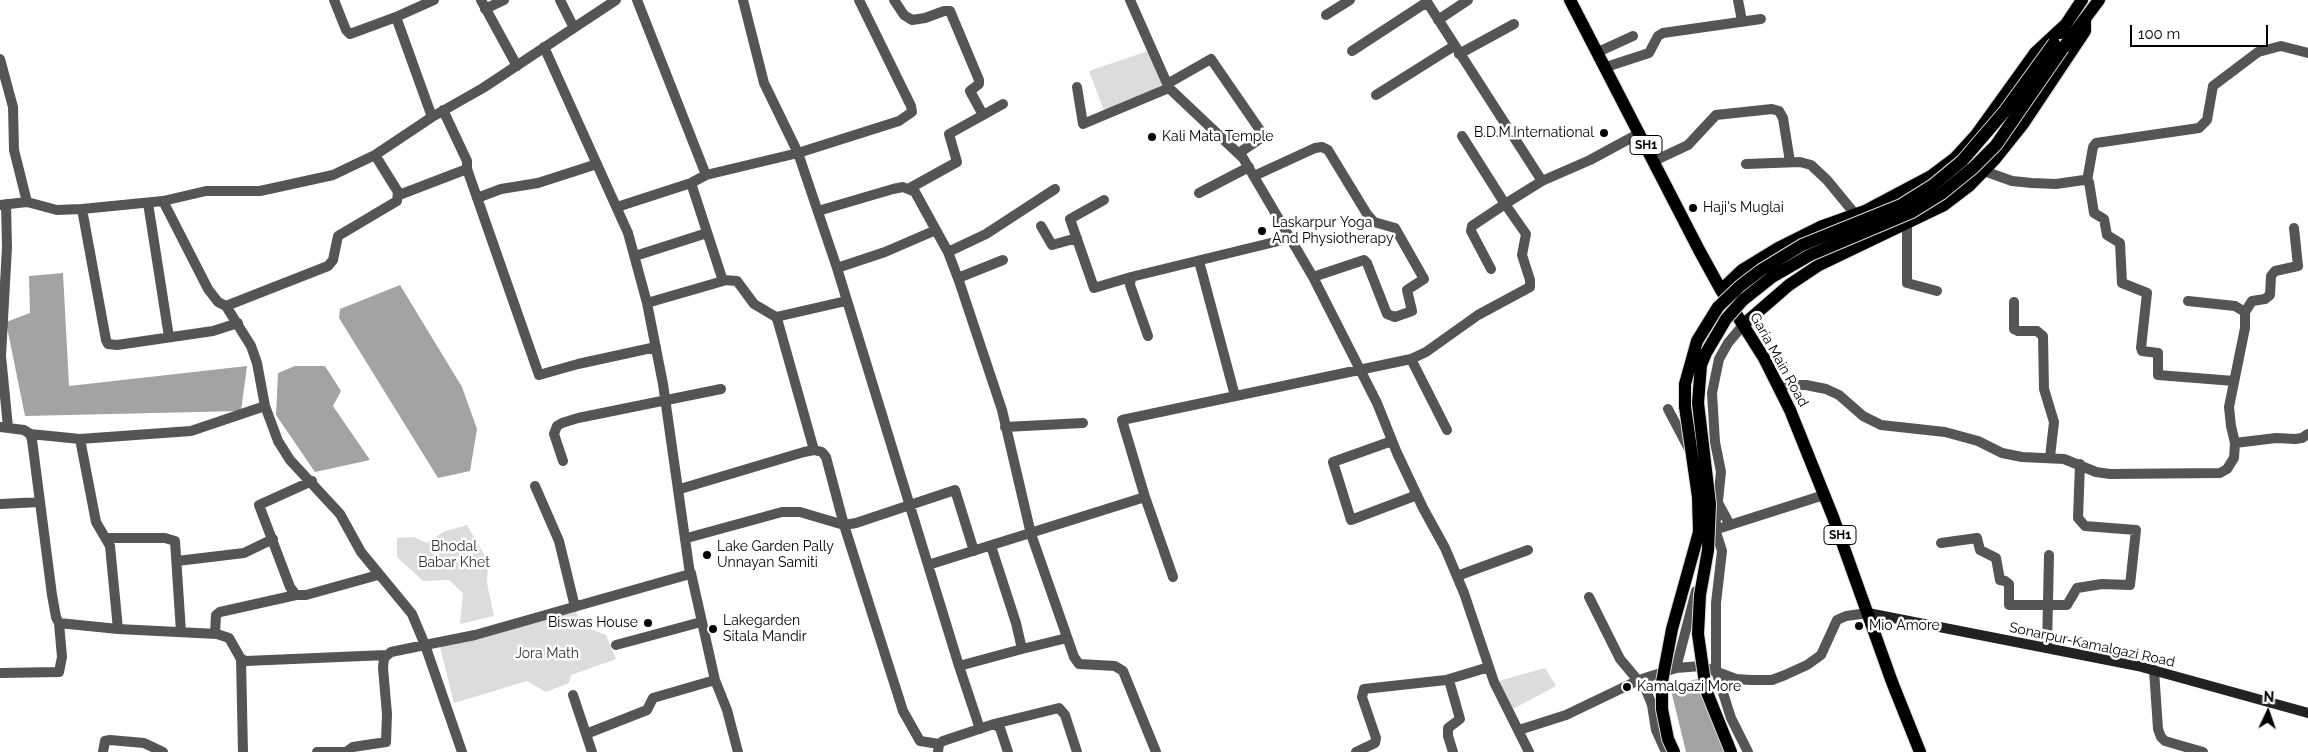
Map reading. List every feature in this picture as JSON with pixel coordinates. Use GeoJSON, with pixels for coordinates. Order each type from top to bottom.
{"type":"FeatureCollection","features":[{"type":"Feature","properties":{"kind":"main road","name":"Garia Main Road"},"geometry":{"type":"LineString","coordinates":[[1570,0],[1721,290],[1744,324],[1779,385],[1824,495],[1892,682],[1920,752]]}},
{"type":"Feature","properties":{"kind":"main road"},"geometry":{"type":"LineString","coordinates":[[1721,290],[1742,270],[1778,248],[1855,214],[1931,176],[1955,158],[1976,135],[2035,53],[2064,26],[2082,0]]}},
{"type":"Feature","properties":{"kind":"main road"},"geometry":{"type":"LineString","coordinates":[[1674,752],[1668,739],[1662,709],[1662,682],[1672,629],[1699,532],[1698,497],[1685,407],[1685,384],[1697,341],[1718,307],[1740,286],[1761,270],[1802,245],[1901,204],[1933,185],[1962,161],[2059,45],[2085,19],[2099,0]]}},
{"type":"Feature","properties":{"kind":"main road"},"geometry":{"type":"LineString","coordinates":[[1744,324],[1789,285],[1819,265],[1944,205],[1969,186],[2023,124],[2085,31],[2085,19]]}},
{"type":"Feature","properties":{"kind":"main road"},"geometry":{"type":"LineString","coordinates":[[1731,752],[1706,690],[1698,634],[1700,595],[1708,550],[1710,504],[1698,403],[1701,365],[1706,353],[1726,319],[1743,300],[1772,277],[1810,255],[1905,215],[1941,194],[1973,168],[1996,145],[2059,45],[2064,26]]}},
{"type":"Feature","properties":{"kind":"main road","name":"Sonarpur-Kamalgazi Road"},"geometry":{"type":"LineString","coordinates":[[1868,613],[2154,670],[2308,713]]}},
{"type":"Feature","properties":{"kind":"street"},"geometry":{"type":"LineString","coordinates":[[334,0],[346,30],[350,34],[396,17],[434,0]]}},
{"type":"Feature","properties":{"kind":"street"},"geometry":{"type":"LineString","coordinates":[[504,0],[483,4],[517,66]]}},
{"type":"Feature","properties":{"kind":"street"},"geometry":{"type":"LineString","coordinates":[[560,0],[574,28]]}},
{"type":"Feature","properties":{"kind":"street"},"geometry":{"type":"LineString","coordinates":[[265,406],[191,431],[80,439],[30,434],[24,430],[4,427],[1,356],[7,248],[3,204],[27,202],[57,210],[82,209],[163,201],[206,191],[252,192],[332,175],[375,155],[443,110],[483,88],[616,0]]}},
{"type":"Feature","properties":{"kind":"street"},"geometry":{"type":"LineString","coordinates":[[637,0],[706,175]]}},
{"type":"Feature","properties":{"kind":"street"},"geometry":{"type":"LineString","coordinates":[[743,0],[764,83],[798,153],[837,268],[980,729]]}},
{"type":"Feature","properties":{"kind":"street"},"geometry":{"type":"LineString","coordinates":[[617,207],[690,183],[706,175],[798,153],[899,121],[912,112],[912,106],[859,0]]}},
{"type":"Feature","properties":{"kind":"street"},"geometry":{"type":"LineString","coordinates":[[894,0],[904,15],[912,20],[950,11],[979,80],[979,84],[970,91],[983,115]]}},
{"type":"Feature","properties":{"kind":"street"},"geometry":{"type":"LineString","coordinates":[[1130,0],[1168,86],[1239,154],[1251,171],[1313,277],[1338,329],[1361,369],[1417,495],[1445,548],[1500,695],[1529,752]]}},
{"type":"Feature","properties":{"kind":"street"},"geometry":{"type":"LineString","coordinates":[[1326,15],[1350,0]]}},
{"type":"Feature","properties":{"kind":"street"},"geometry":{"type":"LineString","coordinates":[[1438,20],[1468,0]]}},
{"type":"Feature","properties":{"kind":"street"},"geometry":{"type":"LineString","coordinates":[[1738,0],[1742,22]]}},
{"type":"Feature","properties":{"kind":"street"},"geometry":{"type":"LineString","coordinates":[[1352,51],[1426,1],[1542,182]]}},
{"type":"Feature","properties":{"kind":"street"},"geometry":{"type":"LineString","coordinates":[[396,17],[432,117]]}},
{"type":"Feature","properties":{"kind":"street"},"geometry":{"type":"LineString","coordinates":[[1606,67],[1649,53],[1660,34],[1761,19]]}},
{"type":"Feature","properties":{"kind":"street"},"geometry":{"type":"LineString","coordinates":[[1376,95],[1456,50],[1514,24]]}},
{"type":"Feature","properties":{"kind":"street"},"geometry":{"type":"LineString","coordinates":[[1598,52],[1633,36]]}},
{"type":"Feature","properties":{"kind":"street"},"geometry":{"type":"LineString","coordinates":[[2234,381],[2158,375],[2158,353],[2142,351],[2147,292],[2122,283],[2120,243],[2107,235],[2104,219],[2094,213],[2091,188],[2087,181],[2093,147],[2096,143],[2199,128],[2207,120],[2213,86],[2258,52],[2281,46],[2308,52]]}},
{"type":"Feature","properties":{"kind":"street"},"geometry":{"type":"LineString","coordinates":[[544,47],[626,227],[635,256],[656,347],[680,489],[691,573],[715,680],[727,710],[738,752]]}},
{"type":"Feature","properties":{"kind":"street"},"geometry":{"type":"LineString","coordinates":[[0,59],[13,107],[14,150],[27,202]]}},
{"type":"Feature","properties":{"kind":"street"},"geometry":{"type":"LineString","coordinates":[[1077,87],[1083,124],[1168,86],[1210,60],[1264,136],[1239,154]]}},
{"type":"Feature","properties":{"kind":"street"},"geometry":{"type":"LineString","coordinates":[[818,211],[893,189],[910,188],[957,162],[949,134],[1003,104]]}},
{"type":"Feature","properties":{"kind":"street"},"geometry":{"type":"LineString","coordinates":[[443,110],[467,160],[477,198],[539,375],[578,364],[656,347]]}},
{"type":"Feature","properties":{"kind":"street"},"geometry":{"type":"LineString","coordinates":[[1654,161],[1688,145],[1716,115],[1772,110],[1779,111],[1783,118],[1790,162]]}},
{"type":"Feature","properties":{"kind":"street"},"geometry":{"type":"LineString","coordinates":[[1491,270],[1471,231],[1472,226],[1542,182],[1590,160],[1640,133]]}},
{"type":"Feature","properties":{"kind":"street"},"geometry":{"type":"LineString","coordinates":[[1173,577],[1145,497],[1122,420],[1411,359],[1445,340],[1478,315],[1530,287],[1530,280],[1522,255],[1526,234],[1462,136]]}},
{"type":"Feature","properties":{"kind":"street"},"geometry":{"type":"LineString","coordinates":[[1199,193],[1251,171],[1316,148],[1322,147],[1328,150],[1367,214],[1374,222],[1394,228],[1424,279],[1407,290],[1412,311],[1395,317],[1387,314],[1367,263],[1364,260],[1313,277]]}},
{"type":"Feature","properties":{"kind":"street"},"geometry":{"type":"LineString","coordinates":[[226,306],[328,266],[333,260],[338,236],[397,201],[399,195],[375,155]]}},
{"type":"Feature","properties":{"kind":"street"},"geometry":{"type":"LineString","coordinates":[[1746,164],[1800,162],[1817,170],[1855,214]]}},
{"type":"Feature","properties":{"kind":"street"},"geometry":{"type":"LineString","coordinates":[[477,198],[501,189],[538,183],[597,164]]}},
{"type":"Feature","properties":{"kind":"street"},"geometry":{"type":"LineString","coordinates":[[399,195],[468,169]]}},
{"type":"Feature","properties":{"kind":"street"},"geometry":{"type":"LineString","coordinates":[[1984,171],[2012,181],[2032,184],[2087,181]]}},
{"type":"Feature","properties":{"kind":"street"},"geometry":{"type":"LineString","coordinates":[[690,183],[723,280]]}},
{"type":"Feature","properties":{"kind":"street"},"geometry":{"type":"LineString","coordinates":[[910,188],[915,192],[948,252],[958,278],[1002,410],[1031,534],[1067,638],[1079,664],[1115,666],[1123,671],[1156,752]]}},
{"type":"Feature","properties":{"kind":"street"},"geometry":{"type":"LineString","coordinates":[[948,252],[986,234],[1055,189]]}},
{"type":"Feature","properties":{"kind":"street"},"geometry":{"type":"LineString","coordinates":[[1104,200],[1070,219],[1094,288],[1131,277],[1291,238]]}},
{"type":"Feature","properties":{"kind":"street"},"geometry":{"type":"LineString","coordinates":[[163,201],[208,290],[218,302],[226,306],[251,346],[257,363],[265,406],[276,436],[287,456],[312,481],[340,514],[360,552],[412,614],[425,644],[462,752]]}},
{"type":"Feature","properties":{"kind":"street"},"geometry":{"type":"LineString","coordinates":[[148,203],[169,337]]}},
{"type":"Feature","properties":{"kind":"street"},"geometry":{"type":"LineString","coordinates":[[82,209],[107,342],[117,345],[213,331],[238,324]]}},
{"type":"Feature","properties":{"kind":"street"},"geometry":{"type":"LineString","coordinates":[[1907,224],[1907,283],[1937,291]]}},
{"type":"Feature","properties":{"kind":"street"},"geometry":{"type":"LineString","coordinates":[[1041,226],[1052,245],[1077,238]]}},
{"type":"Feature","properties":{"kind":"street"},"geometry":{"type":"LineString","coordinates":[[1779,385],[1826,389],[1839,395],[1863,416],[1881,424],[1952,433],[1978,441],[2002,454],[2012,456],[2068,459],[2096,472],[2110,474],[2211,475],[2220,473],[2227,469],[2234,458],[2236,443],[2229,415],[2245,328],[2245,312],[2252,301],[2265,299],[2270,295],[2271,276],[2274,271],[2298,266],[2294,228]]}},
{"type":"Feature","properties":{"kind":"street"},"geometry":{"type":"LineString","coordinates":[[837,268],[885,252],[936,230]]}},
{"type":"Feature","properties":{"kind":"street"},"geometry":{"type":"LineString","coordinates":[[635,256],[707,232]]}},
{"type":"Feature","properties":{"kind":"street"},"geometry":{"type":"LineString","coordinates":[[958,278],[1003,260]]}},
{"type":"Feature","properties":{"kind":"street"},"geometry":{"type":"LineString","coordinates":[[1199,261],[1234,396]]}},
{"type":"Feature","properties":{"kind":"street"},"geometry":{"type":"LineString","coordinates":[[1131,277],[1130,285],[1148,336]]}},
{"type":"Feature","properties":{"kind":"street"},"geometry":{"type":"LineString","coordinates":[[647,303],[723,280],[738,281],[754,304],[776,317],[781,328],[814,450]]}},
{"type":"Feature","properties":{"kind":"street"},"geometry":{"type":"LineString","coordinates":[[2188,300],[2235,306],[2245,312]]}},
{"type":"Feature","properties":{"kind":"street"},"geometry":{"type":"LineString","coordinates":[[776,317],[846,301]]}},
{"type":"Feature","properties":{"kind":"street"},"geometry":{"type":"LineString","coordinates":[[2014,302],[2014,329],[2018,331],[2037,331],[2043,336],[2044,389],[2054,422],[2050,457]]}},
{"type":"Feature","properties":{"kind":"street"},"geometry":{"type":"LineString","coordinates":[[1744,324],[1719,359],[1712,393],[1715,442],[1720,472],[1715,529],[1722,551],[1716,603],[1716,671],[1731,718],[1748,752]]}},
{"type":"Feature","properties":{"kind":"street"},"geometry":{"type":"LineString","coordinates":[[1411,359],[1447,430]]}},
{"type":"Feature","properties":{"kind":"street"},"geometry":{"type":"LineString","coordinates":[[563,461],[554,434],[557,426],[578,418],[721,389]]}},
{"type":"Feature","properties":{"kind":"street"},"geometry":{"type":"LineString","coordinates":[[1668,409],[1730,525]]}},
{"type":"Feature","properties":{"kind":"street"},"geometry":{"type":"LineString","coordinates":[[1005,427],[1083,423]]}},
{"type":"Feature","properties":{"kind":"street"},"geometry":{"type":"LineString","coordinates":[[0,673],[59,672],[62,657],[59,623],[56,617],[30,434]]}},
{"type":"Feature","properties":{"kind":"street"},"geometry":{"type":"LineString","coordinates":[[2236,443],[2276,438],[2295,439],[2302,438],[2308,434]]}},
{"type":"Feature","properties":{"kind":"street"},"geometry":{"type":"LineString","coordinates":[[80,439],[96,522],[110,546],[118,629]]}},
{"type":"Feature","properties":{"kind":"street"},"geometry":{"type":"LineString","coordinates":[[1392,441],[1333,462],[1351,520],[1417,495]]}},
{"type":"Feature","properties":{"kind":"street"},"geometry":{"type":"LineString","coordinates":[[680,489],[804,452],[814,450],[822,452],[826,457],[844,525],[903,711],[920,741],[938,748],[994,724],[1059,708],[1065,715],[1077,752]]}},
{"type":"Feature","properties":{"kind":"street"},"geometry":{"type":"LineString","coordinates":[[1941,543],[1977,538],[1980,550],[1996,558],[2000,580],[2009,584],[2009,605],[2067,605],[2077,588],[2102,584],[2130,584],[2136,530],[2085,526],[2078,518],[2080,464]]}},
{"type":"Feature","properties":{"kind":"street"},"geometry":{"type":"LineString","coordinates":[[296,595],[290,587],[260,505],[312,481]]}},
{"type":"Feature","properties":{"kind":"street"},"geometry":{"type":"LineString","coordinates":[[535,486],[559,541],[575,607]]}},
{"type":"Feature","properties":{"kind":"street"},"geometry":{"type":"LineString","coordinates":[[687,538],[782,512],[800,512],[844,525],[955,490],[974,551]]}},
{"type":"Feature","properties":{"kind":"street"},"geometry":{"type":"LineString","coordinates":[[1694,540],[1715,529],[1824,495]]}},
{"type":"Feature","properties":{"kind":"street"},"geometry":{"type":"LineString","coordinates":[[928,565],[1145,497]]}},
{"type":"Feature","properties":{"kind":"street"},"geometry":{"type":"LineString","coordinates":[[0,504],[40,502]]}},
{"type":"Feature","properties":{"kind":"street"},"geometry":{"type":"LineString","coordinates":[[1676,668],[1706,543],[1715,529]]}},
{"type":"Feature","properties":{"kind":"street"},"geometry":{"type":"LineString","coordinates":[[106,538],[171,539],[175,543],[181,632]]}},
{"type":"Feature","properties":{"kind":"street"},"geometry":{"type":"LineString","coordinates":[[177,561],[244,553],[273,539]]}},
{"type":"Feature","properties":{"kind":"street"},"geometry":{"type":"LineString","coordinates":[[990,546],[1016,623],[1022,649]]}},
{"type":"Feature","properties":{"kind":"street"},"geometry":{"type":"LineString","coordinates":[[1457,576],[1528,550]]}},
{"type":"Feature","properties":{"kind":"street"},"geometry":{"type":"LineString","coordinates":[[2047,648],[2049,555]]}},
{"type":"Feature","properties":{"kind":"street"},"geometry":{"type":"LineString","coordinates":[[241,659],[255,661],[386,655],[391,652],[425,644],[475,635],[691,573]]}},
{"type":"Feature","properties":{"kind":"street"},"geometry":{"type":"LineString","coordinates":[[215,634],[216,615],[220,612],[296,595],[306,595],[378,575]]}},
{"type":"Feature","properties":{"kind":"street"},"geometry":{"type":"LineString","coordinates":[[1589,597],[1620,659],[1639,680],[1652,705],[1656,730],[1666,752]]}},
{"type":"Feature","properties":{"kind":"street"},"geometry":{"type":"LineString","coordinates":[[1519,730],[1571,714],[1639,680],[1676,668],[1691,666],[1716,671],[1736,679],[1772,680],[1807,665],[1821,655],[1837,620],[1846,616],[1868,613]]}},
{"type":"Feature","properties":{"kind":"street"},"geometry":{"type":"LineString","coordinates":[[616,645],[702,622]]}},
{"type":"Feature","properties":{"kind":"street"},"geometry":{"type":"LineString","coordinates":[[59,623],[225,636],[232,642],[241,659],[243,752]]}},
{"type":"Feature","properties":{"kind":"street"},"geometry":{"type":"LineString","coordinates":[[959,666],[1067,638]]}},
{"type":"Feature","properties":{"kind":"street"},"geometry":{"type":"LineString","coordinates":[[317,752],[344,752],[353,747],[382,744],[387,740],[383,668],[386,655]]}},
{"type":"Feature","properties":{"kind":"street"},"geometry":{"type":"LineString","coordinates":[[1356,752],[1375,744],[1376,738],[1362,698],[1364,689],[1449,680],[1489,667]]}},
{"type":"Feature","properties":{"kind":"street"},"geometry":{"type":"LineString","coordinates":[[2154,670],[2158,729],[2161,737],[2165,741],[2203,752]]}},
{"type":"Feature","properties":{"kind":"street"},"geometry":{"type":"LineString","coordinates":[[586,734],[647,710],[653,698],[715,680]]}},
{"type":"Feature","properties":{"kind":"street"},"geometry":{"type":"LineString","coordinates":[[1449,680],[1460,719],[1448,728],[1448,736],[1453,752]]}},
{"type":"Feature","properties":{"kind":"street"},"geometry":{"type":"LineString","coordinates":[[573,695],[592,752]]}},
{"type":"Feature","properties":{"kind":"street"},"geometry":{"type":"LineString","coordinates":[[994,724],[1000,728],[1008,752]]}},
{"type":"Feature","properties":{"kind":"street"},"geometry":{"type":"LineString","coordinates":[[103,752],[104,741],[110,740],[144,742],[163,752]]}},
{"type":"Feature","properties":{"kind":"green space"},"geometry":{"type":"Polygon","coordinates":[[[1148,51],[1163,86],[1104,111],[1089,71],[1148,51]]]}},
{"type":"Feature","properties":{"kind":"green space","name":"Bhodal Babar Khet"},"geometry":{"type":"Polygon","coordinates":[[[467,525],[488,561],[487,583],[494,616],[460,624],[463,593],[449,580],[423,581],[397,557],[397,538],[414,537],[427,543],[443,532],[467,525]]]}},
{"type":"Feature","properties":{"kind":"green space","name":"Jora Math"},"geometry":{"type":"Polygon","coordinates":[[[575,611],[585,627],[606,635],[616,659],[571,675],[569,683],[546,692],[527,681],[454,703],[440,647],[575,611]]]}},
{"type":"Feature","properties":{"kind":"green space"},"geometry":{"type":"Polygon","coordinates":[[[1545,668],[1556,686],[1511,710],[1495,682],[1545,668]]]}},
{"type":"Feature","properties":{"kind":"shaded area"},"geometry":{"type":"Polygon","coordinates":[[[63,273],[69,386],[247,366],[241,411],[25,416],[6,322],[30,313],[29,276],[63,273]]]}},
{"type":"Feature","properties":{"kind":"shaded area"},"geometry":{"type":"Polygon","coordinates":[[[400,285],[462,387],[477,429],[470,471],[438,478],[339,318],[340,309],[400,285]]]}},
{"type":"Feature","properties":{"kind":"shaded area"},"geometry":{"type":"Polygon","coordinates":[[[295,366],[325,366],[341,391],[333,406],[370,460],[315,472],[276,415],[278,373],[295,366]]]}},
{"type":"Feature","properties":{"kind":"shaded area"},"geometry":{"type":"Polygon","coordinates":[[[1697,679],[1725,752],[1686,752],[1670,686],[1697,679]]]}},
{"type":"Feature","properties":{"kind":"place","name":"B.D.M.International"},"geometry":{"type":"Point","coordinates":[1604,133]}},
{"type":"Feature","properties":{"kind":"place","name":"Kali Mata Temple"},"geometry":{"type":"Point","coordinates":[1152,137]}},
{"type":"Feature","properties":{"kind":"place","name":"Haji's Muglai"},"geometry":{"type":"Point","coordinates":[1693,208]}},
{"type":"Feature","properties":{"kind":"place","name":"Laskarpur Yoga And Physiotherapy"},"geometry":{"type":"Point","coordinates":[1262,231]}},
{"type":"Feature","properties":{"kind":"place","name":"Lake Garden Pally Unnayan Samiti"},"geometry":{"type":"Point","coordinates":[707,555]}},
{"type":"Feature","properties":{"kind":"place","name":"Biswas House"},"geometry":{"type":"Point","coordinates":[648,623]}},
{"type":"Feature","properties":{"kind":"place","name":"Mio Amore"},"geometry":{"type":"Point","coordinates":[1859,626]}},
{"type":"Feature","properties":{"kind":"place","name":"Lakegarden Sitala Mandir"},"geometry":{"type":"Point","coordinates":[713,629]}},
{"type":"Feature","properties":{"kind":"place","name":"Kamalgazi More"},"geometry":{"type":"Point","coordinates":[1627,687]}}]}
